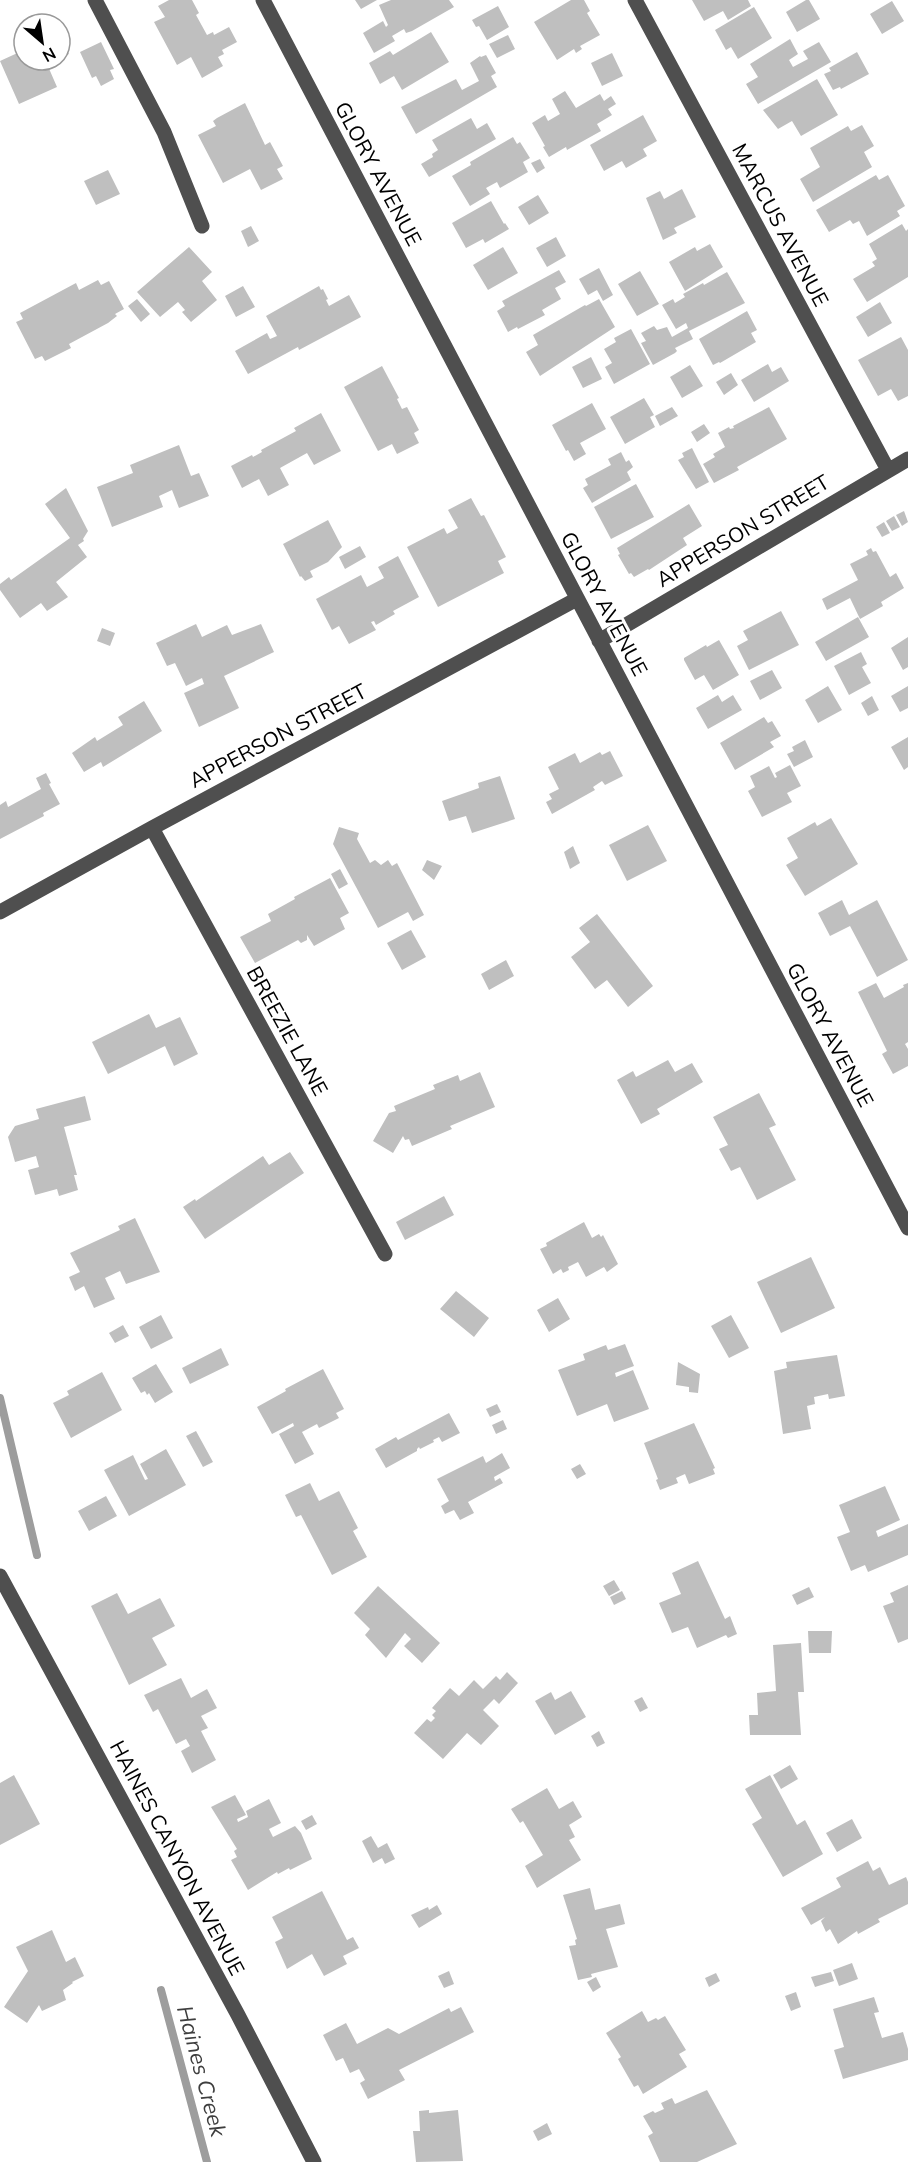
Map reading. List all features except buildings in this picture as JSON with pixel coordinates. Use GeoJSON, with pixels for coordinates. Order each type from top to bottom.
{"type":"FeatureCollection","features":[{"type":"Feature","properties":{"kind":"street"},"geometry":{"type":"LineString","coordinates":[[95,0],[165,132],[202,226]]}},
{"type":"Feature","properties":{"kind":"street","name":"GLORY AVENUE"},"geometry":{"type":"LineString","coordinates":[[263,0],[908,1228]]}},
{"type":"Feature","properties":{"kind":"street","name":"MARCUS AVENUE"},"geometry":{"type":"LineString","coordinates":[[635,0],[888,470]]}},
{"type":"Feature","properties":{"kind":"street","name":"APPERSON STREET"},"geometry":{"type":"LineString","coordinates":[[599,641],[908,459]]}},
{"type":"Feature","properties":{"kind":"street","name":"APPERSON STREET"},"geometry":{"type":"LineString","coordinates":[[0,912],[577,599]]}},
{"type":"Feature","properties":{"kind":"street","name":"BREEZIE LANE"},"geometry":{"type":"LineString","coordinates":[[152,828],[385,1254]]}},
{"type":"Feature","properties":{"kind":"street","name":"HAINES CANYON AVENUE"},"geometry":{"type":"LineString","coordinates":[[0,1576],[238,2015],[314,2162]]}},
{"type":"Feature","properties":{"kind":"waterway"},"geometry":{"type":"LineString","coordinates":[[0,1398],[37,1555]]}},
{"type":"Feature","properties":{"kind":"waterway","name":"Haines Creek"},"geometry":{"type":"LineString","coordinates":[[161,1990],[207,2162]]}}]}
